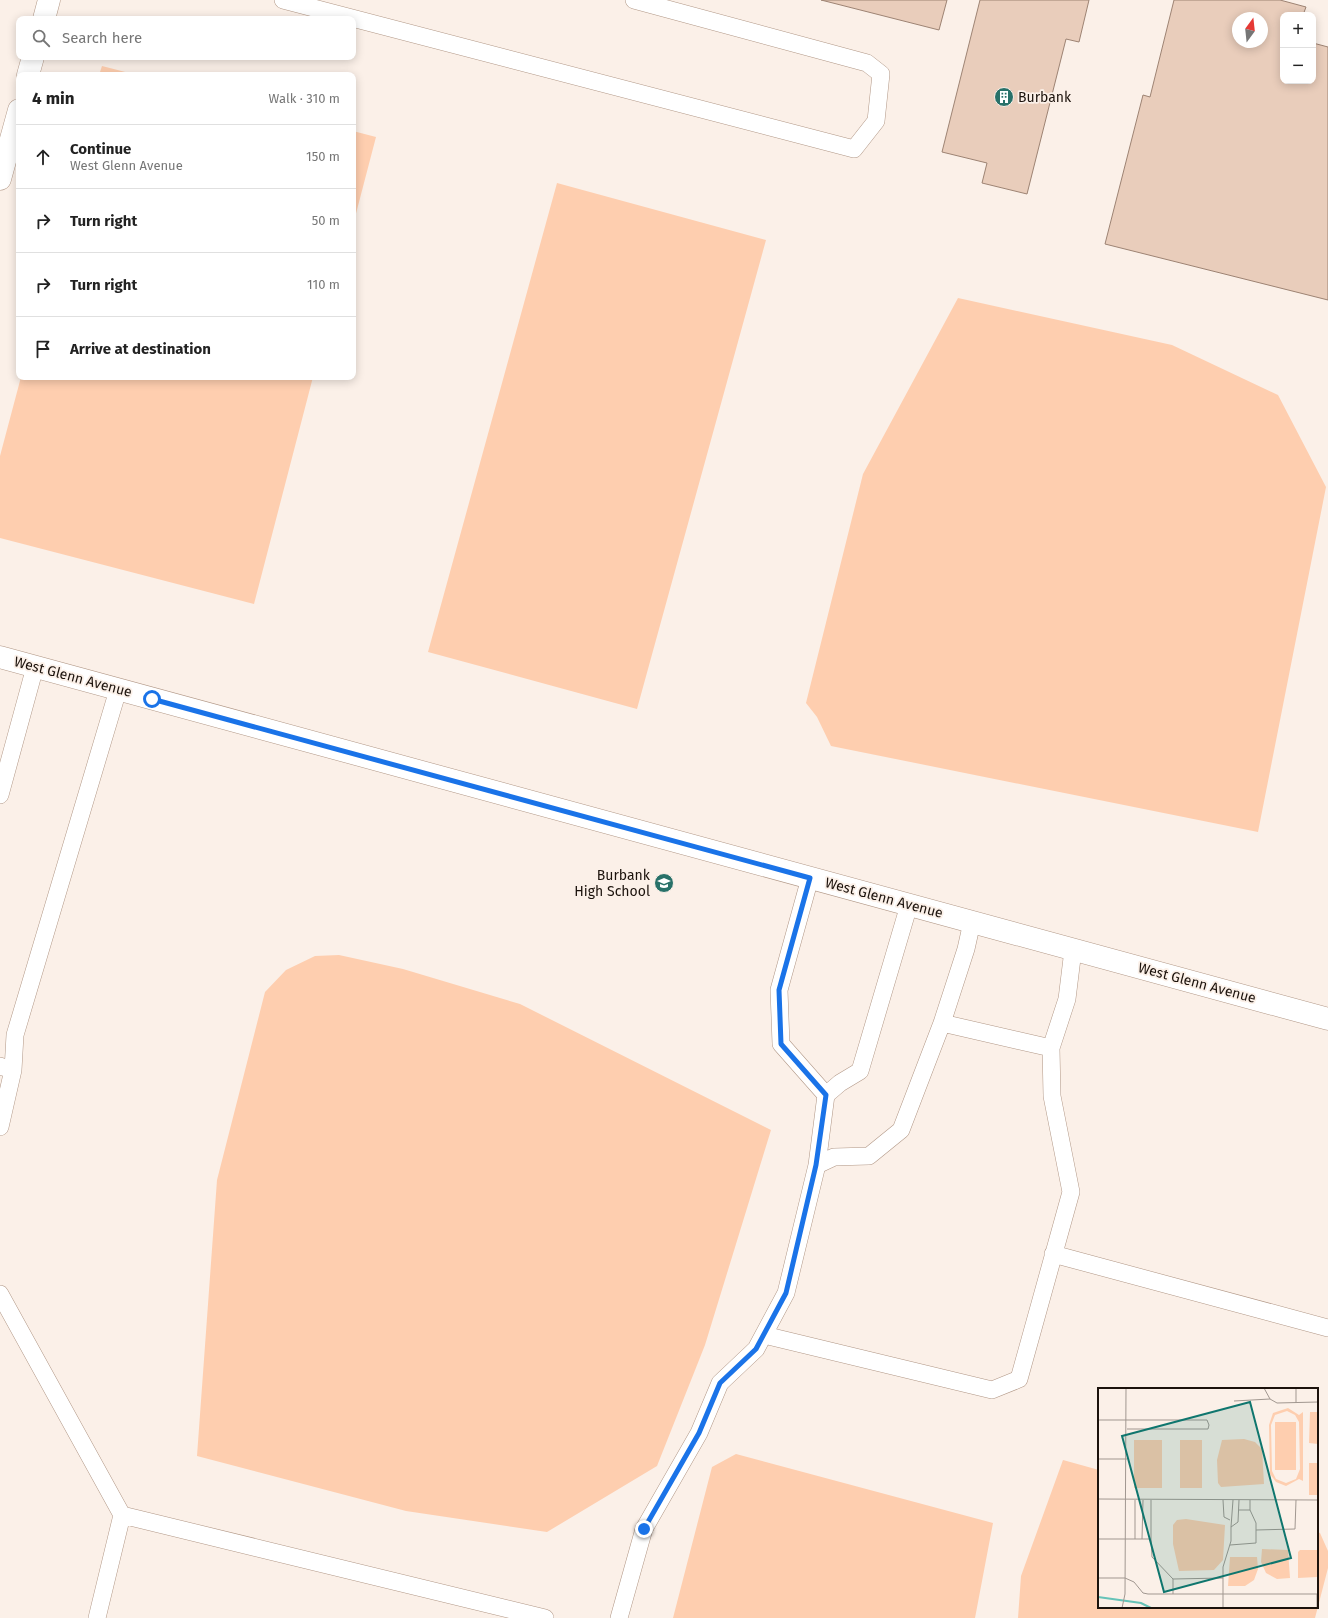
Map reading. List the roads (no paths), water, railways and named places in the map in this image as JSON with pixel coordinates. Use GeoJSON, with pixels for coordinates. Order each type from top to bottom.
{"type":"FeatureCollection","features":[{"type":"Feature","properties":{"kind":"street"},"geometry":{"type":"LineString","coordinates":[[45,16],[49,0]]}},
{"type":"Feature","properties":{"kind":"street"},"geometry":{"type":"LineString","coordinates":[[29,72],[32,60]]}},
{"type":"Feature","properties":{"kind":"street"},"geometry":{"type":"LineString","coordinates":[[0,179],[16,121]]}},
{"type":"Feature","properties":{"kind":"street","name":"West Glenn Avenue"},"geometry":{"type":"LineString","coordinates":[[0,657],[1328,1019]]}},
{"type":"Feature","properties":{"kind":"lane"},"geometry":{"type":"LineString","coordinates":[[283,0],[344,16]]}},
{"type":"Feature","properties":{"kind":"lane"},"geometry":{"type":"LineString","coordinates":[[356,19],[854,149],[876,121],[881,74],[867,63],[634,0]]}},
{"type":"Feature","properties":{"kind":"lane"},"geometry":{"type":"LineString","coordinates":[[0,795],[35,667]]}},
{"type":"Feature","properties":{"kind":"lane"},"geometry":{"type":"LineString","coordinates":[[0,1127],[6,1068],[118,690]]}},
{"type":"Feature","properties":{"kind":"lane"},"geometry":{"type":"LineString","coordinates":[[810,878],[779,990],[781,1044],[826,1095]]}},
{"type":"Feature","properties":{"kind":"lane"},"geometry":{"type":"LineString","coordinates":[[619,1618],[644,1529],[699,1433],[720,1383],[756,1349],[786,1293],[816,1165],[826,1095],[840,1083],[860,1071],[909,905]]}},
{"type":"Feature","properties":{"kind":"lane"},"geometry":{"type":"LineString","coordinates":[[816,1165],[834,1157],[869,1156],[901,1130],[942,1023],[966,949],[972,922]]}},
{"type":"Feature","properties":{"kind":"lane"},"geometry":{"type":"LineString","coordinates":[[764,1335],[992,1390],[1018,1379],[1071,1192],[1052,1096],[1051,1048],[1068,999],[1073,950]]}},
{"type":"Feature","properties":{"kind":"lane"},"geometry":{"type":"LineString","coordinates":[[942,1023],[1051,1048]]}},
{"type":"Feature","properties":{"kind":"lane"},"geometry":{"type":"LineString","coordinates":[[1054,1254],[1328,1328]]}},
{"type":"Feature","properties":{"kind":"lane"},"geometry":{"type":"LineString","coordinates":[[0,1294],[122,1515],[97,1618]]}},
{"type":"Feature","properties":{"kind":"lane"},"geometry":{"type":"LineString","coordinates":[[122,1515],[545,1618]]}},
{"type":"Feature","properties":{"kind":"place","name":"Burbank"},"geometry":{"type":"Point","coordinates":[1004,97]}},
{"type":"Feature","properties":{"kind":"place","name":"Burbank High School"},"geometry":{"type":"Point","coordinates":[664,883]}}]}
